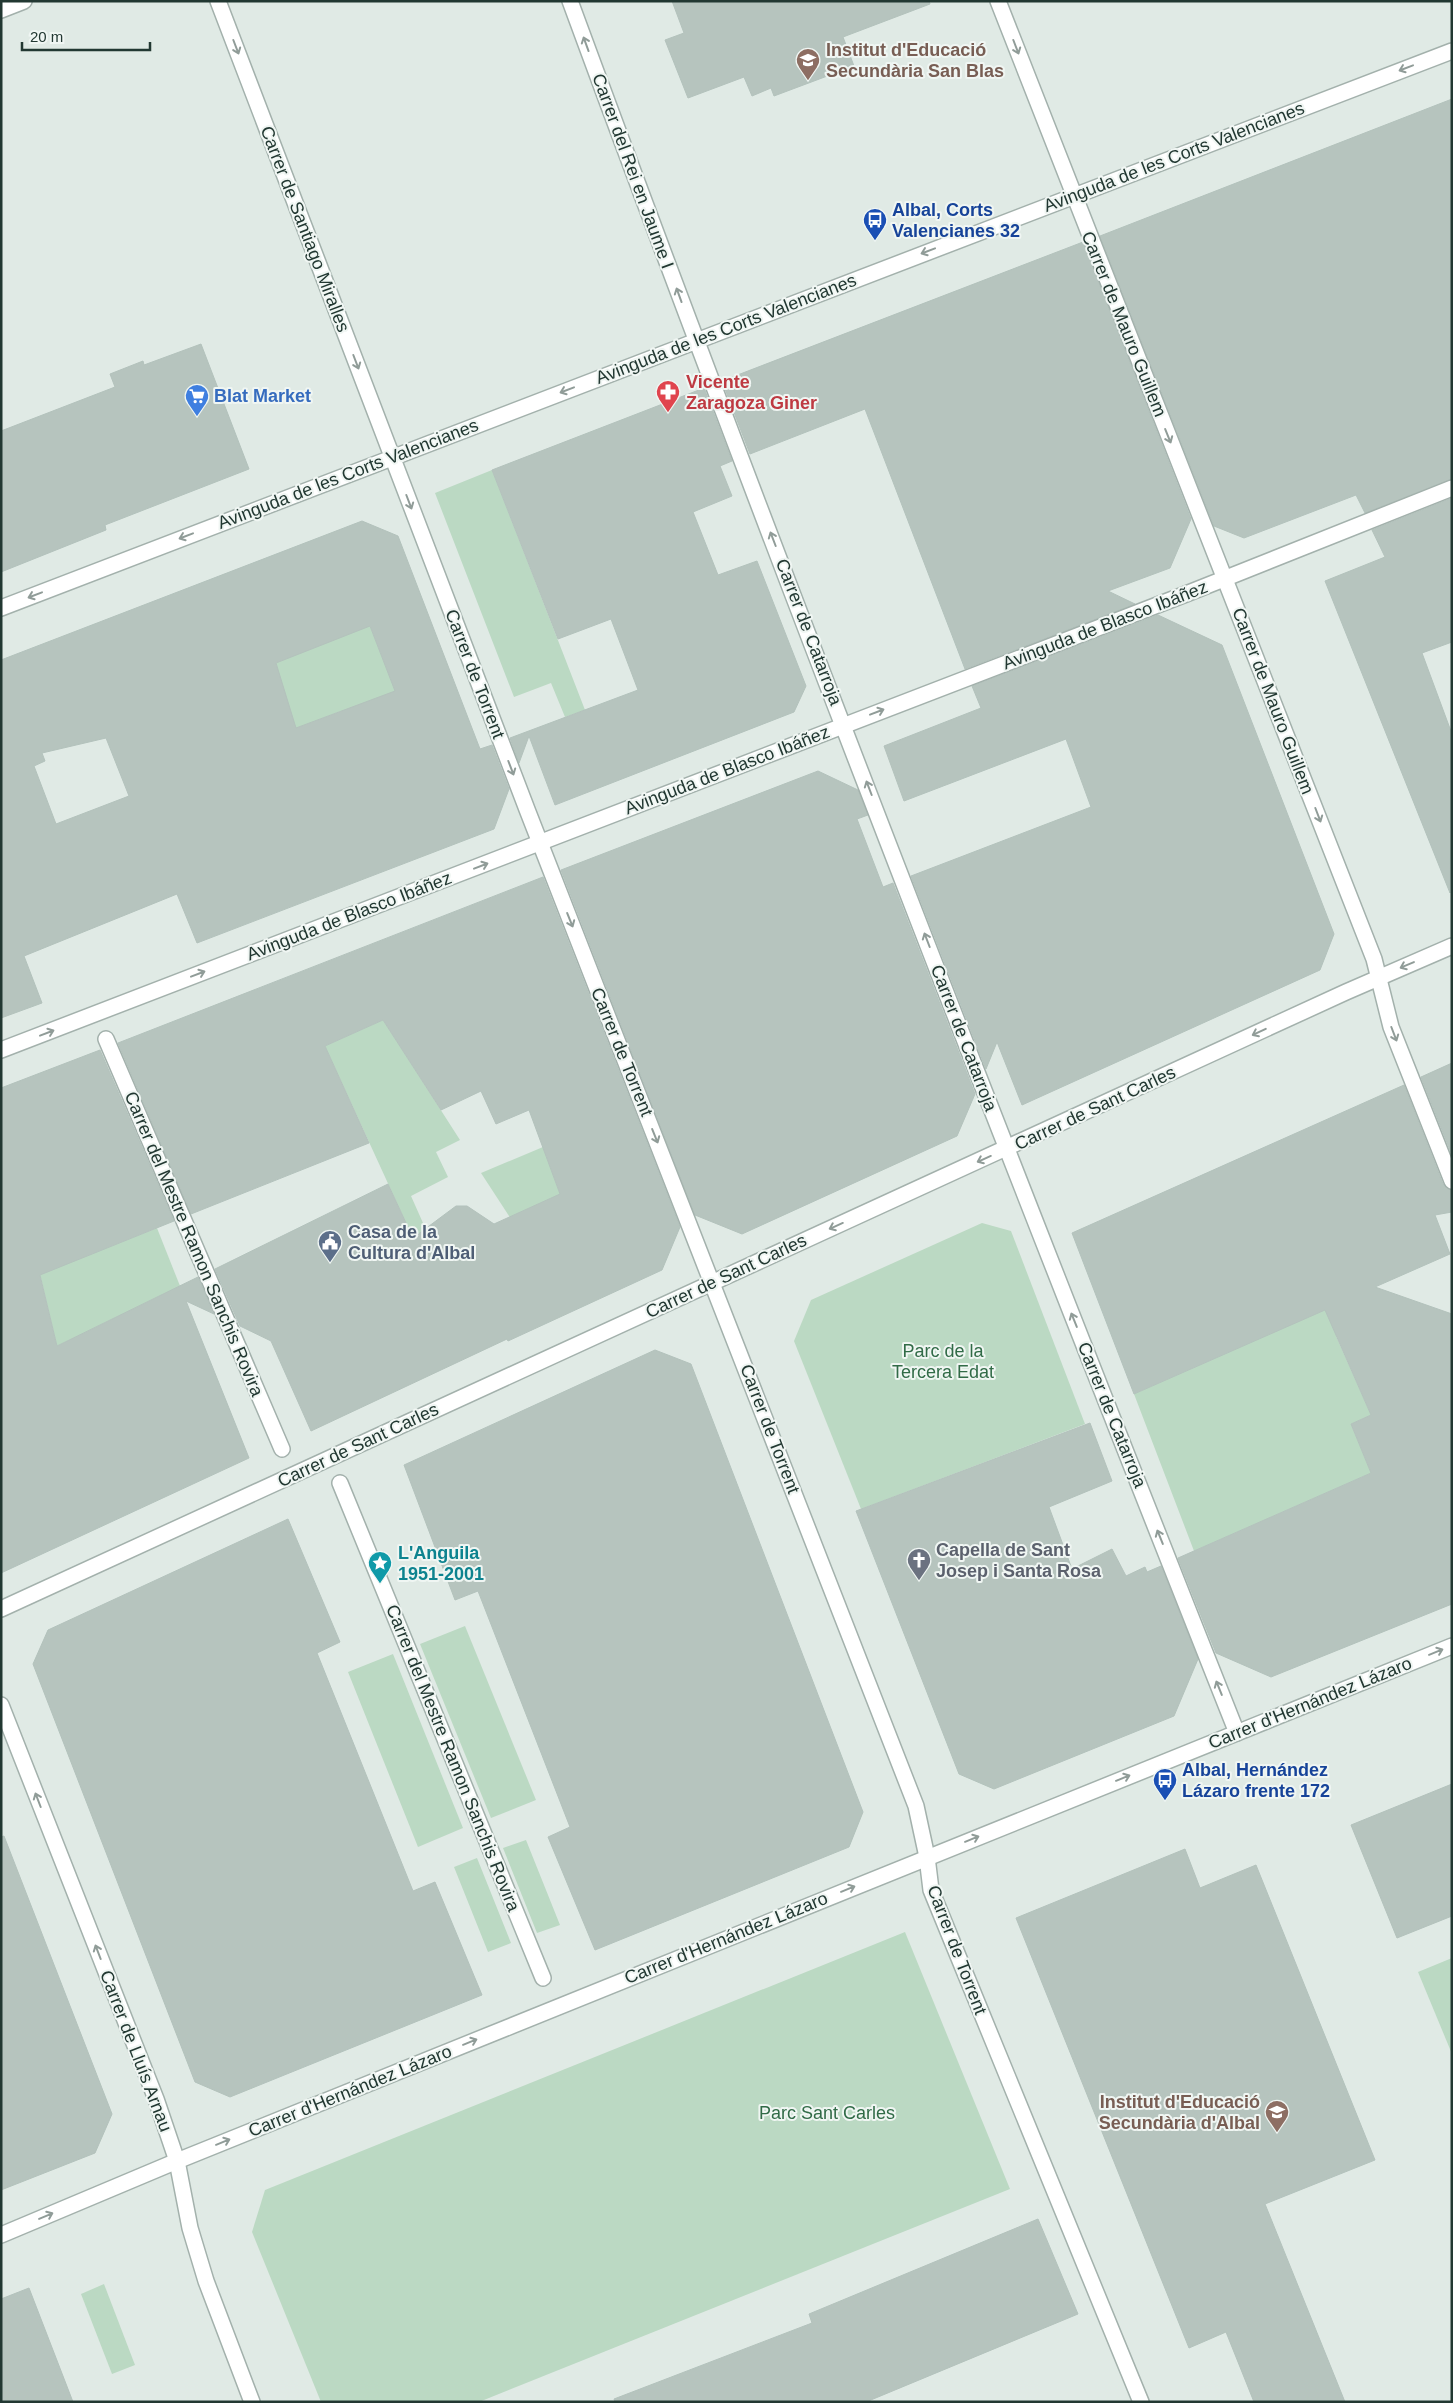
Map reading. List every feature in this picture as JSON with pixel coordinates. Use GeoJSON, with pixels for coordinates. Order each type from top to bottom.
{"type":"FeatureCollection","features":[{"type":"Feature","properties":{"kind":"street"},"geometry":{"type":"LineString","coordinates":[[1,10],[24,1]]}},
{"type":"Feature","properties":{"kind":"street","name":"Carrer de Santiago Miralles"},"geometry":{"type":"LineString","coordinates":[[218,1],[391,457]]}},
{"type":"Feature","properties":{"kind":"street","name":"Carrer del Rei en Jaume I"},"geometry":{"type":"LineString","coordinates":[[570,1],[696,341]]}},
{"type":"Feature","properties":{"kind":"street","name":"Carrer de Mauro Guillem"},"geometry":{"type":"LineString","coordinates":[[998,1],[1374,959],[1391,1027],[1452,1181]]}},
{"type":"Feature","properties":{"kind":"street","name":"Avinguda de les Corts Valencianes"},"geometry":{"type":"LineString","coordinates":[[1,608],[1452,51]]}},
{"type":"Feature","properties":{"kind":"street","name":"Carrer de Catarroja"},"geometry":{"type":"LineString","coordinates":[[696,341],[1007,1149],[1237,1733]]}},
{"type":"Feature","properties":{"kind":"street","name":"Carrer de Torrent"},"geometry":{"type":"LineString","coordinates":[[391,457],[916,1806],[927,1857],[931,1890],[1140,2402]]}},
{"type":"Feature","properties":{"kind":"street","name":"Avinguda de Blasco Ibáñez"},"geometry":{"type":"LineString","coordinates":[[1,1050],[844,724],[1225,579],[1452,488]]}},
{"type":"Feature","properties":{"kind":"street","name":"Carrer de Sant Carles"},"geometry":{"type":"LineString","coordinates":[[1,1609],[1007,1149],[1378,977],[1452,946]]}},
{"type":"Feature","properties":{"kind":"street","name":"Carrer del Mestre Ramon Sanchis Rovira"},"geometry":{"type":"LineString","coordinates":[[106,1039],[282,1449]]}},
{"type":"Feature","properties":{"kind":"street","name":"Carrer del Mestre Ramon Sanchis Rovira"},"geometry":{"type":"LineString","coordinates":[[340,1483],[543,1978]]}},
{"type":"Feature","properties":{"kind":"street","name":"Carrer d'Hernández Lázaro"},"geometry":{"type":"LineString","coordinates":[[1,2235],[177,2161],[1452,1646]]}},
{"type":"Feature","properties":{"kind":"street","name":"Carrer de Lluís Arnau"},"geometry":{"type":"LineString","coordinates":[[1,1705],[156,2099],[177,2161],[190,2228],[206,2282],[252,2402]]}},
{"type":"Feature","properties":{"kind":"green space"},"geometry":{"type":"Polygon","coordinates":[[[492,470],[585,710],[565,717],[551,683],[514,697],[435,493],[492,470]]]}},
{"type":"Feature","properties":{"kind":"green space"},"geometry":{"type":"Polygon","coordinates":[[[368,621],[406,718],[341,711],[287,732],[276,663],[368,621]]]}},
{"type":"Feature","properties":{"kind":"green space"},"geometry":{"type":"Polygon","coordinates":[[[383,1020],[460,1140],[436,1152],[448,1177],[411,1196],[427,1232],[413,1238],[325,1046],[383,1020]]]}},
{"type":"Feature","properties":{"kind":"green space"},"geometry":{"type":"Polygon","coordinates":[[[543,1147],[576,1238],[535,1256],[481,1173],[543,1147]]]}},
{"type":"Feature","properties":{"kind":"green space","name":"Parc de la Tercera Edat"},"geometry":{"type":"Polygon","coordinates":[[[982,1223],[1011,1231],[1085,1424],[861,1509],[794,1341],[811,1300],[982,1223]]]}},
{"type":"Feature","properties":{"kind":"green space"},"geometry":{"type":"Polygon","coordinates":[[[157,1228],[180,1286],[57,1346],[40,1274],[157,1228]]]}},
{"type":"Feature","properties":{"kind":"green space"},"geometry":{"type":"Polygon","coordinates":[[[1287,1264],[1379,1316],[1336,1336],[1371,1415],[1351,1424],[1371,1473],[1194,1551],[1134,1394],[1307,1317],[1287,1264]]]}},
{"type":"Feature","properties":{"kind":"green space"},"geometry":{"type":"Polygon","coordinates":[[[465,1626],[536,1800],[491,1818],[420,1644],[465,1626]]]}},
{"type":"Feature","properties":{"kind":"green space"},"geometry":{"type":"Polygon","coordinates":[[[393,1654],[463,1828],[418,1847],[348,1672],[393,1654]]]}},
{"type":"Feature","properties":{"kind":"green space"},"geometry":{"type":"Polygon","coordinates":[[[526,1840],[560,1925],[537,1933],[503,1848],[526,1840]]]}},
{"type":"Feature","properties":{"kind":"green space"},"geometry":{"type":"Polygon","coordinates":[[[477,1858],[511,1943],[488,1952],[454,1867],[477,1858]]]}},
{"type":"Feature","properties":{"kind":"green space","name":"Parc Sant Carles"},"geometry":{"type":"Polygon","coordinates":[[[905,1932],[1010,2189],[479,2402],[321,2402],[252,2232],[265,2190],[905,1932]]]}},
{"type":"Feature","properties":{"kind":"green space"},"geometry":{"type":"Polygon","coordinates":[[[1452,1958],[1452,2054],[1418,1972],[1452,1958]]]}},
{"type":"Feature","properties":{"kind":"green space"},"geometry":{"type":"Polygon","coordinates":[[[104,2284],[135,2365],[112,2374],[81,2294],[104,2284]]]}},
{"type":"Feature","properties":{"kind":"building"},"geometry":{"type":"Polygon","coordinates":[[[672,1],[929,1],[930,4],[843,37],[854,66],[774,96],[771,88],[752,96],[744,77],[688,98],[665,40],[684,33],[672,1]]]}},
{"type":"Feature","properties":{"kind":"building"},"geometry":{"type":"Polygon","coordinates":[[[1452,99],[1452,479],[1365,513],[1356,495],[1244,538],[1214,526],[1100,236],[1452,99]]]}},
{"type":"Feature","properties":{"kind":"building"},"geometry":{"type":"Polygon","coordinates":[[[1083,242],[1191,519],[1170,568],[1108,591],[1135,604],[965,669],[865,409],[750,454],[722,381],[1083,242]]]}},
{"type":"Feature","properties":{"kind":"building"},"geometry":{"type":"Polygon","coordinates":[[[201,344],[249,469],[105,525],[106,530],[1,572],[1,431],[115,387],[110,374],[143,361],[144,365],[201,344]]]}},
{"type":"Feature","properties":{"kind":"building"},"geometry":{"type":"Polygon","coordinates":[[[704,388],[732,461],[720,466],[732,496],[693,512],[718,575],[757,561],[806,686],[794,712],[555,805],[529,736],[519,763],[510,738],[638,690],[611,619],[558,639],[492,470],[704,388]]]}},
{"type":"Feature","properties":{"kind":"building"},"geometry":{"type":"Polygon","coordinates":[[[1452,498],[1452,642],[1422,653],[1452,734],[1450,893],[1325,581],[1385,557],[1372,530],[1452,498]]]}},
{"type":"Feature","properties":{"kind":"building"},"geometry":{"type":"Polygon","coordinates":[[[362,521],[398,536],[480,749],[492,745],[509,789],[494,829],[197,943],[177,894],[24,956],[42,1003],[1,1018],[1,660],[362,521]],[[370,626],[276,663],[296,728],[395,691],[370,626]],[[106,738],[42,753],[45,761],[34,766],[56,824],[129,796],[106,738]]]}},
{"type":"Feature","properties":{"kind":"building"},"geometry":{"type":"Polygon","coordinates":[[[1158,615],[1222,645],[1334,934],[1320,970],[1022,1105],[997,1042],[986,1069],[911,876],[1091,807],[1066,739],[904,801],[884,746],[981,708],[972,686],[1158,615]]]}},
{"type":"Feature","properties":{"kind":"building"},"geometry":{"type":"Polygon","coordinates":[[[818,771],[858,790],[868,815],[857,819],[883,887],[893,883],[975,1094],[957,1136],[742,1234],[695,1215],[561,870],[818,771]]]}},
{"type":"Feature","properties":{"kind":"building"},"geometry":{"type":"Polygon","coordinates":[[[543,877],[680,1227],[662,1270],[508,1341],[507,1339],[311,1431],[271,1341],[240,1326],[215,1269],[388,1184],[413,1238],[456,1206],[467,1206],[494,1224],[560,1194],[529,1110],[496,1124],[481,1091],[441,1110],[383,1020],[325,1046],[369,1143],[191,1214],[118,1043],[543,877]]]}},
{"type":"Feature","properties":{"kind":"building"},"geometry":{"type":"Polygon","coordinates":[[[100,1050],[174,1221],[40,1275],[57,1346],[198,1277],[214,1314],[186,1301],[249,1458],[1,1573],[1,1088],[100,1050]]]}},
{"type":"Feature","properties":{"kind":"building"},"geometry":{"type":"Polygon","coordinates":[[[1452,1063],[1452,1155],[1421,1077],[1452,1063]]]}},
{"type":"Feature","properties":{"kind":"building"},"geometry":{"type":"Polygon","coordinates":[[[1404,1085],[1443,1184],[1452,1190],[1452,1212],[1435,1215],[1450,1254],[1375,1287],[1452,1314],[1452,1604],[1271,1677],[1216,1653],[1178,1558],[1371,1473],[1351,1424],[1371,1415],[1325,1310],[1134,1394],[1072,1233],[1404,1085]]]}},
{"type":"Feature","properties":{"kind":"building"},"geometry":{"type":"Polygon","coordinates":[[[655,1350],[691,1364],[863,1812],[849,1847],[595,1950],[548,1837],[570,1827],[478,1591],[455,1600],[404,1465],[655,1350]]]}},
{"type":"Feature","properties":{"kind":"building"},"geometry":{"type":"Polygon","coordinates":[[[1090,1423],[1112,1481],[1049,1507],[1072,1569],[1112,1549],[1126,1576],[1145,1567],[1147,1572],[1161,1566],[1198,1659],[1174,1716],[994,1789],[959,1774],[856,1511],[1090,1423]]]}},
{"type":"Feature","properties":{"kind":"building"},"geometry":{"type":"Polygon","coordinates":[[[288,1519],[340,1642],[317,1653],[413,1891],[435,1882],[482,1995],[230,2097],[195,2082],[33,1664],[48,1630],[288,1519]]]}},
{"type":"Feature","properties":{"kind":"building"},"geometry":{"type":"Polygon","coordinates":[[[1452,1784],[1452,1916],[1397,1938],[1351,1825],[1452,1784]]]}},
{"type":"Feature","properties":{"kind":"building"},"geometry":{"type":"Polygon","coordinates":[[[4,1836],[112,2114],[95,2153],[1,2190],[1,1837],[4,1836]]]}},
{"type":"Feature","properties":{"kind":"building"},"geometry":{"type":"Polygon","coordinates":[[[1185,1849],[1200,1888],[1256,1865],[1375,2160],[1265,2204],[1345,2402],[1254,2402],[1226,2332],[1189,2348],[1016,1918],[1185,1849]]]}},
{"type":"Feature","properties":{"kind":"building"},"geometry":{"type":"Polygon","coordinates":[[[1038,2219],[1078,2314],[866,2402],[615,2402],[614,2399],[812,2323],[809,2314],[1038,2219]]]}},
{"type":"Feature","properties":{"kind":"building"},"geometry":{"type":"Polygon","coordinates":[[[29,2288],[73,2402],[1,2402],[1,2299],[29,2288]]]}},
{"type":"Feature","properties":{"kind":"place","name":"Institut d'Educació Secundària San Blas"},"geometry":{"type":"Point","coordinates":[808,81]}},
{"type":"Feature","properties":{"kind":"place","name":"Albal, Corts Valencianes 32"},"geometry":{"type":"Point","coordinates":[875,241]}},
{"type":"Feature","properties":{"kind":"place","name":"Vicente Zaragoza Giner"},"geometry":{"type":"Point","coordinates":[668,413]}},
{"type":"Feature","properties":{"kind":"place","name":"Blat Market"},"geometry":{"type":"Point","coordinates":[197,417]}},
{"type":"Feature","properties":{"kind":"place","name":"Casa de la Cultura d'Albal"},"geometry":{"type":"Point","coordinates":[330,1263]}},
{"type":"Feature","properties":{"kind":"place","name":"Capella de Sant Josep i Santa Rosa"},"geometry":{"type":"Point","coordinates":[919,1581]}},
{"type":"Feature","properties":{"kind":"place","name":"L'Anguila 1951-2001"},"geometry":{"type":"Point","coordinates":[380,1584]}},
{"type":"Feature","properties":{"kind":"place","name":"Albal, Hernández Lázaro frente 172"},"geometry":{"type":"Point","coordinates":[1165,1801]}},
{"type":"Feature","properties":{"kind":"place","name":"Institut d'Educació Secundària d'Albal"},"geometry":{"type":"Point","coordinates":[1277,2133]}}]}
